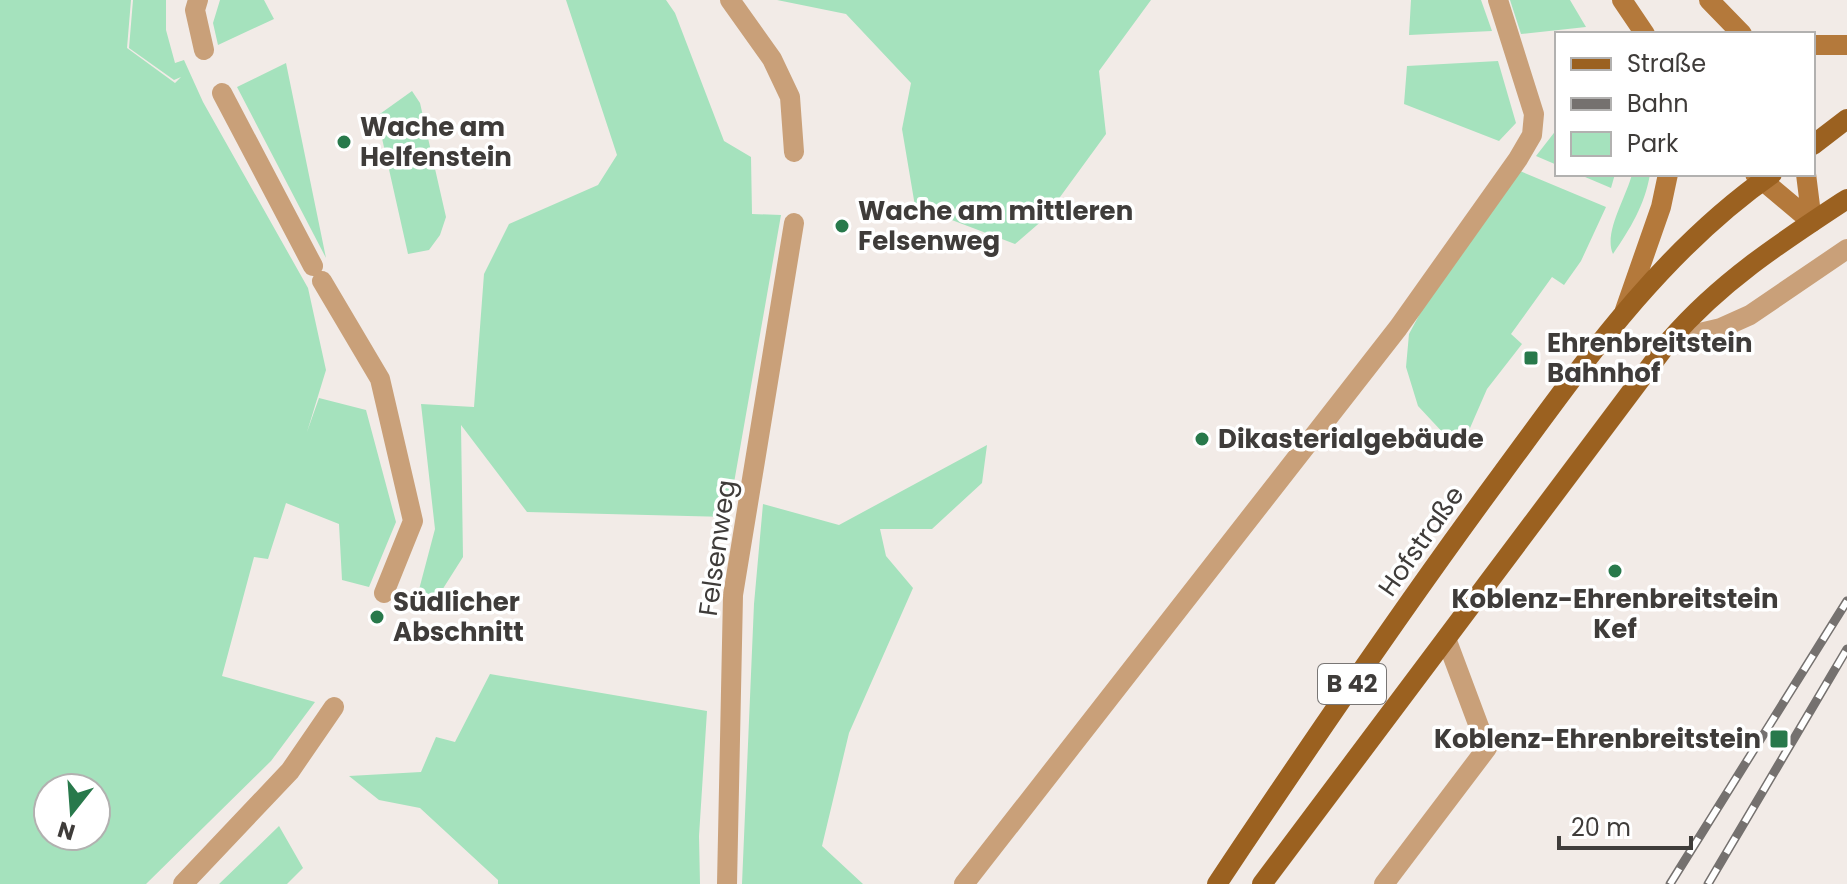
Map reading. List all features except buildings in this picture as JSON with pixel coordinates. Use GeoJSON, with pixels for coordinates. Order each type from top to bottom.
{"type":"FeatureCollection","features":[{"type":"Feature","properties":{"kind":"main road"},"geometry":{"type":"LineString","coordinates":[[1622,0],[1644,32]]}},
{"type":"Feature","properties":{"kind":"main road"},"geometry":{"type":"LineString","coordinates":[[1709,0],[1742,32]]}},
{"type":"Feature","properties":{"kind":"main road"},"geometry":{"type":"LineString","coordinates":[[1815,45],[1847,45]]}},
{"type":"Feature","properties":{"kind":"main road"},"geometry":{"type":"LineString","coordinates":[[1815,143],[1847,119]]}},
{"type":"Feature","properties":{"kind":"main road"},"geometry":{"type":"LineString","coordinates":[[1625,310],[1661,207],[1668,176]]}},
{"type":"Feature","properties":{"kind":"main road"},"geometry":{"type":"LineString","coordinates":[[1763,176],[1812,222]]}},
{"type":"Feature","properties":{"kind":"main road","name":"Hofstraße"},"geometry":{"type":"LineString","coordinates":[[1217,884],[1482,500],[1625,310],[1693,239],[1763,176]]}},
{"type":"Feature","properties":{"kind":"main road"},"geometry":{"type":"LineString","coordinates":[[1806,176],[1812,222]]}},
{"type":"Feature","properties":{"kind":"main road","name":"B 42"},"geometry":{"type":"LineString","coordinates":[[1262,884],[1692,314],[1752,262],[1847,199]]}},
{"type":"Feature","properties":{"kind":"lane"},"geometry":{"type":"LineString","coordinates":[[198,0],[195,10],[204,50]]}},
{"type":"Feature","properties":{"kind":"lane"},"geometry":{"type":"LineString","coordinates":[[730,0],[772,59],[790,97],[794,152]]}},
{"type":"Feature","properties":{"kind":"lane"},"geometry":{"type":"LineString","coordinates":[[964,884],[1398,328],[1518,159],[1532,135],[1534,114],[1498,0]]}},
{"type":"Feature","properties":{"kind":"lane"},"geometry":{"type":"LineString","coordinates":[[222,93],[318,273],[380,379],[413,521],[384,593]]}},
{"type":"Feature","properties":{"kind":"lane","name":"Felsenweg"},"geometry":{"type":"LineString","coordinates":[[727,884],[733,595],[794,223]]}},
{"type":"Feature","properties":{"kind":"lane"},"geometry":{"type":"LineString","coordinates":[[1670,340],[1721,328],[1750,315],[1847,249]]}},
{"type":"Feature","properties":{"kind":"lane"},"geometry":{"type":"LineString","coordinates":[[1384,884],[1487,748],[1447,641]]}},
{"type":"Feature","properties":{"kind":"lane"},"geometry":{"type":"LineString","coordinates":[[183,884],[290,771],[334,707]]}},
{"type":"Feature","properties":{"kind":"green space"},"geometry":{"type":"Polygon","coordinates":[[[0,0],[131,0],[127,48],[175,83],[181,77],[174,80],[129,48],[133,0],[166,0],[166,30],[175,63],[184,60],[203,102],[308,288],[326,370],[307,432],[319,398],[366,410],[396,522],[369,587],[342,580],[339,524],[286,503],[268,559],[254,557],[222,676],[315,702],[271,761],[146,884],[0,884],[0,0]]]}},
{"type":"Feature","properties":{"kind":"green space"},"geometry":{"type":"Polygon","coordinates":[[[220,0],[264,0],[274,19],[218,45],[213,23],[220,0]]]}},
{"type":"Feature","properties":{"kind":"green space"},"geometry":{"type":"Polygon","coordinates":[[[566,0],[666,0],[675,13],[724,141],[751,157],[752,214],[781,215],[728,517],[527,512],[461,425],[463,557],[432,606],[416,601],[435,529],[421,404],[474,407],[484,274],[509,224],[598,185],[617,155],[566,0]]]}},
{"type":"Feature","properties":{"kind":"green space"},"geometry":{"type":"Polygon","coordinates":[[[777,0],[1151,0],[1099,71],[1106,134],[1044,219],[1015,244],[915,206],[902,129],[911,83],[846,14],[777,0]]]}},
{"type":"Feature","properties":{"kind":"green space"},"geometry":{"type":"Polygon","coordinates":[[[1411,0],[1481,0],[1492,31],[1409,35],[1411,0]]]}},
{"type":"Feature","properties":{"kind":"green space"},"geometry":{"type":"Polygon","coordinates":[[[1510,0],[1570,0],[1586,27],[1521,34],[1510,0]]]}},
{"type":"Feature","properties":{"kind":"green space"},"geometry":{"type":"Polygon","coordinates":[[[1498,61],[1516,123],[1499,141],[1404,104],[1407,66],[1498,61]]]}},
{"type":"Feature","properties":{"kind":"green space"},"geometry":{"type":"Polygon","coordinates":[[[286,63],[326,258],[237,87],[286,63]]]}},
{"type":"Feature","properties":{"kind":"green space"},"geometry":{"type":"Polygon","coordinates":[[[412,91],[420,103],[446,217],[440,235],[429,250],[408,254],[377,116],[412,91]]]}},
{"type":"Feature","properties":{"kind":"green space"},"geometry":{"type":"Polygon","coordinates":[[[1555,132],[1555,164],[1536,156],[1555,132]]]}},
{"type":"Feature","properties":{"kind":"green space"},"geometry":{"type":"Polygon","coordinates":[[[1520,171],[1606,207],[1581,261],[1564,285],[1552,277],[1511,334],[1522,344],[1487,389],[1460,451],[1418,406],[1406,367],[1409,334],[1424,306],[1520,171]]]}},
{"type":"Feature","properties":{"kind":"green space"},"geometry":{"type":"Polygon","coordinates":[[[1583,176],[1614,176],[1611,188],[1583,176]]]}},
{"type":"Feature","properties":{"kind":"green space"},"geometry":{"type":"Polygon","coordinates":[[[1631,176],[1649,176],[1636,216],[1613,254],[1613,225],[1631,176]]]}},
{"type":"Feature","properties":{"kind":"green space"},"geometry":{"type":"Polygon","coordinates":[[[987,445],[982,483],[932,529],[880,529],[886,556],[913,588],[849,733],[822,846],[863,884],[742,884],[754,604],[763,504],[839,525],[987,445]]]}},
{"type":"Feature","properties":{"kind":"green space"},"geometry":{"type":"Polygon","coordinates":[[[490,674],[707,711],[699,836],[700,884],[498,884],[498,880],[420,808],[379,800],[349,776],[421,772],[436,737],[455,742],[490,674]]]}},
{"type":"Feature","properties":{"kind":"green space"},"geometry":{"type":"Polygon","coordinates":[[[279,826],[303,868],[287,884],[219,884],[279,826]]]}},
{"type":"Feature","properties":{"kind":"railway"},"geometry":{"type":"LineString","coordinates":[[1670,884],[1847,601]]}},
{"type":"Feature","properties":{"kind":"railway"},"geometry":{"type":"LineString","coordinates":[[1708,884],[1847,649]]}},
{"type":"Feature","properties":{"kind":"place","name":"Wache am Helfenstein"},"geometry":{"type":"Point","coordinates":[344,142]}},
{"type":"Feature","properties":{"kind":"place","name":"Wache am mittleren Felsenweg"},"geometry":{"type":"Point","coordinates":[842,226]}},
{"type":"Feature","properties":{"kind":"place","name":"Ehrenbreitstein Bahnhof"},"geometry":{"type":"Point","coordinates":[1531,358]}},
{"type":"Feature","properties":{"kind":"place","name":"Dikasterialgebäude"},"geometry":{"type":"Point","coordinates":[1202,439]}},
{"type":"Feature","properties":{"kind":"place","name":"Koblenz-Ehrenbreitstein Kef"},"geometry":{"type":"Point","coordinates":[1615,571]}},
{"type":"Feature","properties":{"kind":"place","name":"Südlicher Abschnitt"},"geometry":{"type":"Point","coordinates":[377,617]}},
{"type":"Feature","properties":{"kind":"place","name":"Koblenz-Ehrenbreitstein"},"geometry":{"type":"Point","coordinates":[1779,739]}}]}
